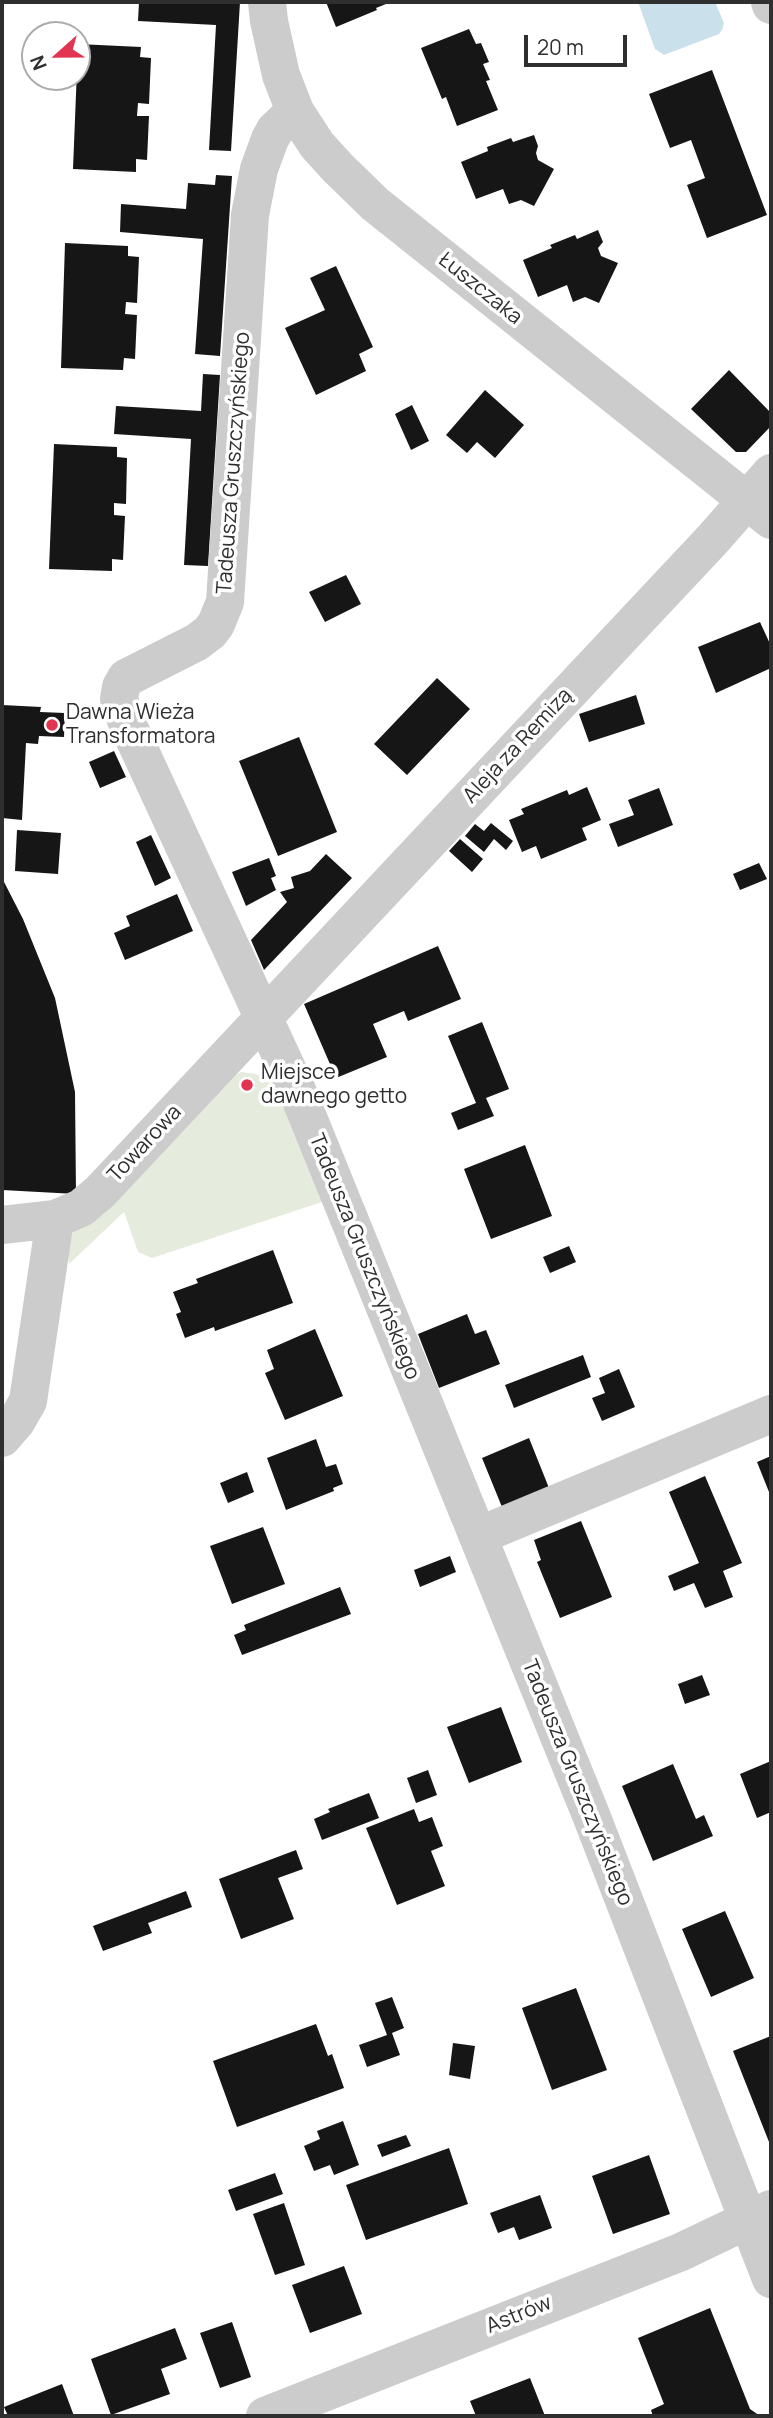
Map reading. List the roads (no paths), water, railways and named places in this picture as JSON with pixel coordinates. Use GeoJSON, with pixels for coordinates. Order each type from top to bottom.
{"type":"FeatureCollection","features":[{"type":"Feature","properties":{"kind":"street","name":"Łuszczaka"},"geometry":{"type":"LineString","coordinates":[[267,2],[281,75],[295,111],[317,145],[375,204],[759,511]]}},
{"type":"Feature","properties":{"kind":"street","name":"Tadeusza Gruszczyńskiego"},"geometry":{"type":"LineString","coordinates":[[295,111],[275,130],[270,139],[259,169],[250,215],[225,602],[222,614],[210,632],[197,642],[126,678],[118,699],[306,1113],[642,1943],[760,2215],[771,2279]]}},
{"type":"Feature","properties":{"kind":"street","name":"Aleja za Remizą"},"geometry":{"type":"LineString","coordinates":[[264,1017],[759,511],[771,473]]}},
{"type":"Feature","properties":{"kind":"street","name":"Towarowa"},"geometry":{"type":"LineString","coordinates":[[2,1225],[55,1219],[81,1208],[100,1192],[264,1017]]}},
{"type":"Feature","properties":{"kind":"street"},"geometry":{"type":"LineString","coordinates":[[2,1438],[16,1422],[28,1401],[55,1219]]}},
{"type":"Feature","properties":{"kind":"street"},"geometry":{"type":"LineString","coordinates":[[478,1536],[771,1414]]}},
{"type":"Feature","properties":{"kind":"street","name":"Astrów"},"geometry":{"type":"LineString","coordinates":[[265,2416],[681,2252],[760,2215]]}},
{"type":"Feature","properties":{"kind":"water"},"geometry":{"type":"Polygon","coordinates":[[[638,2],[715,2],[724,23],[722,30],[719,34],[664,55],[655,49],[638,2]]]}},
{"type":"Feature","properties":{"kind":"place","name":"Dawna Wieża Transformatora"},"geometry":{"type":"Point","coordinates":[52,725]}},
{"type":"Feature","properties":{"kind":"place","name":"Miejsce dawnego getto"},"geometry":{"type":"Point","coordinates":[247,1085]}}]}
